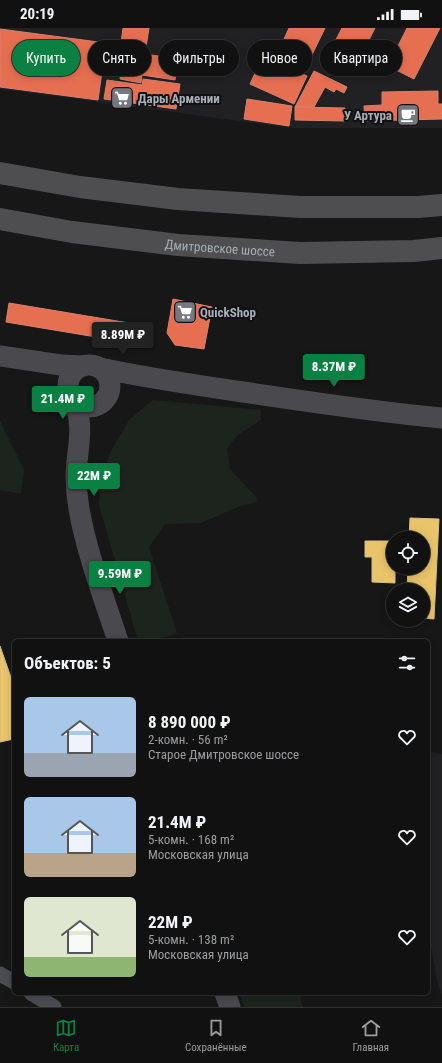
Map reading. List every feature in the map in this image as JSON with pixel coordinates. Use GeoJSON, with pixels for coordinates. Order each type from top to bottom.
{"type":"FeatureCollection","features":[{"type":"Feature","properties":{"kind":"highway"},"geometry":{"type":"LineString","coordinates":[[0,173],[80,187],[185,199],[300,207],[418,207],[442,205]]}},
{"type":"Feature","properties":{"kind":"highway","name":"Дмитровское шоссе"},"geometry":{"type":"LineString","coordinates":[[0,219],[72,232],[178,245],[300,253],[414,251],[442,248]]}},
{"type":"Feature","properties":{"kind":"main road"},"geometry":{"type":"LineString","coordinates":[[414,251],[442,257]]}},
{"type":"Feature","properties":{"kind":"main road"},"geometry":{"type":"LineString","coordinates":[[0,356],[91,367],[140,377],[280,398],[399,414],[442,418]]}},
{"type":"Feature","properties":{"kind":"main road"},"geometry":{"type":"LineString","coordinates":[[37,361],[53,367],[63,377],[78,408],[80,436],[76,476],[79,508],[88,548],[117,639]]}},
{"type":"Feature","properties":{"kind":"main road"},"geometry":{"type":"LineString","coordinates":[[80,436],[84,422],[105,396],[108,377],[105,371],[91,367],[76,369],[72,374],[70,391],[82,405],[94,406],[105,396],[125,379],[140,377]]}},
{"type":"Feature","properties":{"kind":"main road"},"geometry":{"type":"LineString","coordinates":[[226,995],[230,1007]]}},
{"type":"Feature","properties":{"kind":"street"},"geometry":{"type":"LineString","coordinates":[[0,974],[12,981]]}},
{"type":"Feature","properties":{"kind":"street"},"geometry":{"type":"LineString","coordinates":[[34,995],[54,1007]]}},
{"type":"Feature","properties":{"kind":"shaded area"},"geometry":{"type":"Polygon","coordinates":[[[0,28],[442,28],[442,128],[291,128],[0,89],[0,28]]]}},
{"type":"Feature","properties":{"kind":"shaded area"},"geometry":{"type":"Polygon","coordinates":[[[153,400],[261,410],[261,420],[238,435],[227,448],[230,469],[256,497],[257,502],[240,506],[201,523],[165,524],[149,547],[177,633],[160,639],[137,639],[99,505],[101,480],[110,453],[129,420],[153,400]]]}},
{"type":"Feature","properties":{"kind":"shaded area"},"geometry":{"type":"Polygon","coordinates":[[[0,421],[24,470],[21,494],[0,490],[0,421]]]}},
{"type":"Feature","properties":{"kind":"shaded area"},"geometry":{"type":"Polygon","coordinates":[[[430,752],[442,754],[442,994],[438,986],[430,941],[430,752]]]}},
{"type":"Feature","properties":{"kind":"shaded area"},"geometry":{"type":"Polygon","coordinates":[[[241,995],[300,995],[303,1007],[244,1007],[241,995]]]}},
{"type":"Feature","properties":{"kind":"building: Жильё"},"geometry":{"type":"Polygon","coordinates":[[[410,518],[439,519],[434,619],[430,619],[430,583],[407,583],[408,575],[430,575],[430,531],[409,531],[410,518]]]}},
{"type":"Feature","properties":{"kind":"building: Жильё"},"geometry":{"type":"Polygon","coordinates":[[[365,541],[386,541],[386,575],[395,575],[395,583],[372,582],[372,557],[365,557],[365,541]]]}},
{"type":"Feature","properties":{"kind":"building: Жильё"},"geometry":{"type":"Polygon","coordinates":[[[0,646],[12,680],[12,739],[0,742],[0,646]]]}},
{"type":"Feature","properties":{"kind":"building: Торговля"},"geometry":{"type":"Polygon","coordinates":[[[123,28],[149,28],[147,40],[121,40],[123,28]]]}},
{"type":"Feature","properties":{"kind":"building: Торговля"},"geometry":{"type":"Polygon","coordinates":[[[289,28],[325,28],[312,55],[312,40],[284,40],[289,28]]]}},
{"type":"Feature","properties":{"kind":"building: Торговля"},"geometry":{"type":"Polygon","coordinates":[[[342,28],[375,28],[369,40],[336,40],[342,28]]]}},
{"type":"Feature","properties":{"kind":"building: Торговля"},"geometry":{"type":"Polygon","coordinates":[[[407,28],[440,28],[414,79],[402,73],[401,40],[407,28]]]}},
{"type":"Feature","properties":{"kind":"building: Торговля"},"geometry":{"type":"Polygon","coordinates":[[[0,29],[88,41],[88,76],[101,76],[98,100],[0,87],[0,29]]]}},
{"type":"Feature","properties":{"kind":"building: Торговля"},"geometry":{"type":"Polygon","coordinates":[[[151,55],[159,56],[159,76],[176,76],[175,80],[149,76],[151,76],[151,55]]]}},
{"type":"Feature","properties":{"kind":"building: Торговля"},"geometry":{"type":"Polygon","coordinates":[[[314,71],[320,74],[320,76],[324,76],[347,87],[344,93],[336,89],[334,92],[325,87],[314,107],[295,107],[314,71]]]}},
{"type":"Feature","properties":{"kind":"building: Торговля"},"geometry":{"type":"Polygon","coordinates":[[[120,76],[142,76],[141,83],[120,79],[120,76]]]}},
{"type":"Feature","properties":{"kind":"building: Торговля"},"geometry":{"type":"Polygon","coordinates":[[[254,76],[307,76],[294,104],[250,84],[254,76]]]}},
{"type":"Feature","properties":{"kind":"building: Торговля"},"geometry":{"type":"Polygon","coordinates":[[[143,79],[180,84],[176,109],[104,99],[107,80],[142,85],[143,79]]]}},
{"type":"Feature","properties":{"kind":"building: Торговля"},"geometry":{"type":"Polygon","coordinates":[[[438,91],[438,104],[442,104],[442,119],[365,121],[364,106],[382,105],[382,92],[438,91]]]}},
{"type":"Feature","properties":{"kind":"building: Торговля"},"geometry":{"type":"Polygon","coordinates":[[[247,99],[292,106],[289,126],[244,119],[247,99]]]}},
{"type":"Feature","properties":{"kind":"building: Торговля"},"geometry":{"type":"Polygon","coordinates":[[[295,107],[345,108],[345,121],[295,120],[295,107]]]}},
{"type":"Feature","properties":{"kind":"building: Торговля"},"geometry":{"type":"Polygon","coordinates":[[[173,299],[212,307],[204,349],[175,345],[167,333],[173,299]]]}},
{"type":"Feature","properties":{"kind":"building: Торговля"},"geometry":{"type":"Polygon","coordinates":[[[9,303],[141,325],[138,344],[6,322],[9,303]]]}},
{"type":"Feature","properties":{"kind":"place","name":"Дары Армении"},"geometry":{"type":"Point","coordinates":[122,98]}},
{"type":"Feature","properties":{"kind":"place","name":"У Артура"},"geometry":{"type":"Point","coordinates":[408,115]}},
{"type":"Feature","properties":{"kind":"place","name":"QuickShop"},"geometry":{"type":"Point","coordinates":[185,312]}}]}
